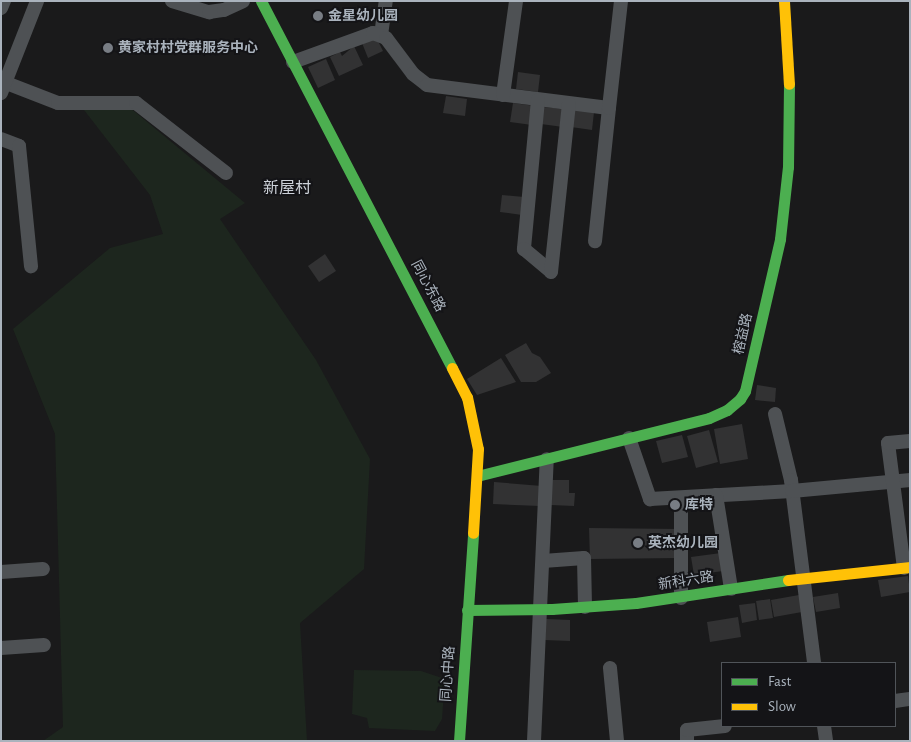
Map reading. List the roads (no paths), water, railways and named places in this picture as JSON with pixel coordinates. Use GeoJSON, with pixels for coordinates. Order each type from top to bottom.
{"type":"FeatureCollection","features":[{"type":"Feature","properties":{"kind":"street"},"geometry":{"type":"LineString","coordinates":[[1,8],[4,1]]}},
{"type":"Feature","properties":{"kind":"street"},"geometry":{"type":"LineString","coordinates":[[37,1],[3,85],[58,103],[136,103],[226,173]]}},
{"type":"Feature","properties":{"kind":"street"},"geometry":{"type":"LineString","coordinates":[[172,1],[209,12],[224,10],[243,1]]}},
{"type":"Feature","properties":{"kind":"street","name":"同心东路"},"geometry":{"type":"LineString","coordinates":[[261,1],[460,380],[474,424],[478,476],[467,610]]}},
{"type":"Feature","properties":{"kind":"street"},"geometry":{"type":"LineString","coordinates":[[381,35],[386,1]]}},
{"type":"Feature","properties":{"kind":"street"},"geometry":{"type":"LineString","coordinates":[[503,95],[516,1]]}},
{"type":"Feature","properties":{"kind":"street"},"geometry":{"type":"LineString","coordinates":[[595,241],[621,1]]}},
{"type":"Feature","properties":{"kind":"street","name":"榕益路"},"geometry":{"type":"LineString","coordinates":[[478,476],[709,418],[727,410],[745,391],[780,239],[786,185],[790,94],[784,1]]}},
{"type":"Feature","properties":{"kind":"street"},"geometry":{"type":"LineString","coordinates":[[293,62],[365,34],[381,35],[413,74],[427,85],[608,108]]}},
{"type":"Feature","properties":{"kind":"street"},"geometry":{"type":"LineString","coordinates":[[538,100],[524,249],[552,272],[569,104]]}},
{"type":"Feature","properties":{"kind":"street"},"geometry":{"type":"LineString","coordinates":[[1,139],[19,146],[31,266]]}},
{"type":"Feature","properties":{"kind":"street"},"geometry":{"type":"LineString","coordinates":[[775,414],[792,491],[801,578],[814,662]]}},
{"type":"Feature","properties":{"kind":"street"},"geometry":{"type":"LineString","coordinates":[[629,438],[650,499],[792,491],[910,480]]}},
{"type":"Feature","properties":{"kind":"street"},"geometry":{"type":"LineString","coordinates":[[907,568],[888,444],[910,441]]}},
{"type":"Feature","properties":{"kind":"street"},"geometry":{"type":"LineString","coordinates":[[534,741],[547,459]]}},
{"type":"Feature","properties":{"kind":"street"},"geometry":{"type":"LineString","coordinates":[[716,496],[731,589]]}},
{"type":"Feature","properties":{"kind":"street"},"geometry":{"type":"LineString","coordinates":[[681,498],[681,598]]}},
{"type":"Feature","properties":{"kind":"street"},"geometry":{"type":"LineString","coordinates":[[543,561],[584,558],[585,607]]}},
{"type":"Feature","properties":{"kind":"street","name":"新科六路"},"geometry":{"type":"LineString","coordinates":[[467,610],[585,607],[681,598],[801,578],[907,568]]}},
{"type":"Feature","properties":{"kind":"street"},"geometry":{"type":"LineString","coordinates":[[1,572],[43,569]]}},
{"type":"Feature","properties":{"kind":"street","name":"同心中路"},"geometry":{"type":"LineString","coordinates":[[458,741],[467,610]]}},
{"type":"Feature","properties":{"kind":"street"},"geometry":{"type":"LineString","coordinates":[[1,648],[44,645]]}},
{"type":"Feature","properties":{"kind":"street"},"geometry":{"type":"LineString","coordinates":[[610,668],[617,741]]}},
{"type":"Feature","properties":{"kind":"street"},"geometry":{"type":"LineString","coordinates":[[896,701],[910,699]]}},
{"type":"Feature","properties":{"kind":"street"},"geometry":{"type":"LineString","coordinates":[[687,741],[687,730],[721,726]]}},
{"type":"Feature","properties":{"kind":"street"},"geometry":{"type":"LineString","coordinates":[[824,727],[826,741]]}},
{"type":"Feature","properties":{"kind":"place","name":"金星幼儿园"},"geometry":{"type":"Point","coordinates":[318,16]}},
{"type":"Feature","properties":{"kind":"place","name":"黄家村村党群服务中心"},"geometry":{"type":"Point","coordinates":[108,48]}},
{"type":"Feature","properties":{"kind":"place","name":"库特"},"geometry":{"type":"Point","coordinates":[675,505]}},
{"type":"Feature","properties":{"kind":"place","name":"英杰幼儿园"},"geometry":{"type":"Point","coordinates":[638,543]}},
{"type":"Feature","properties":{"kind":"district","name":"新屋村"},"geometry":{"type":"Point","coordinates":[287,188]}}]}
